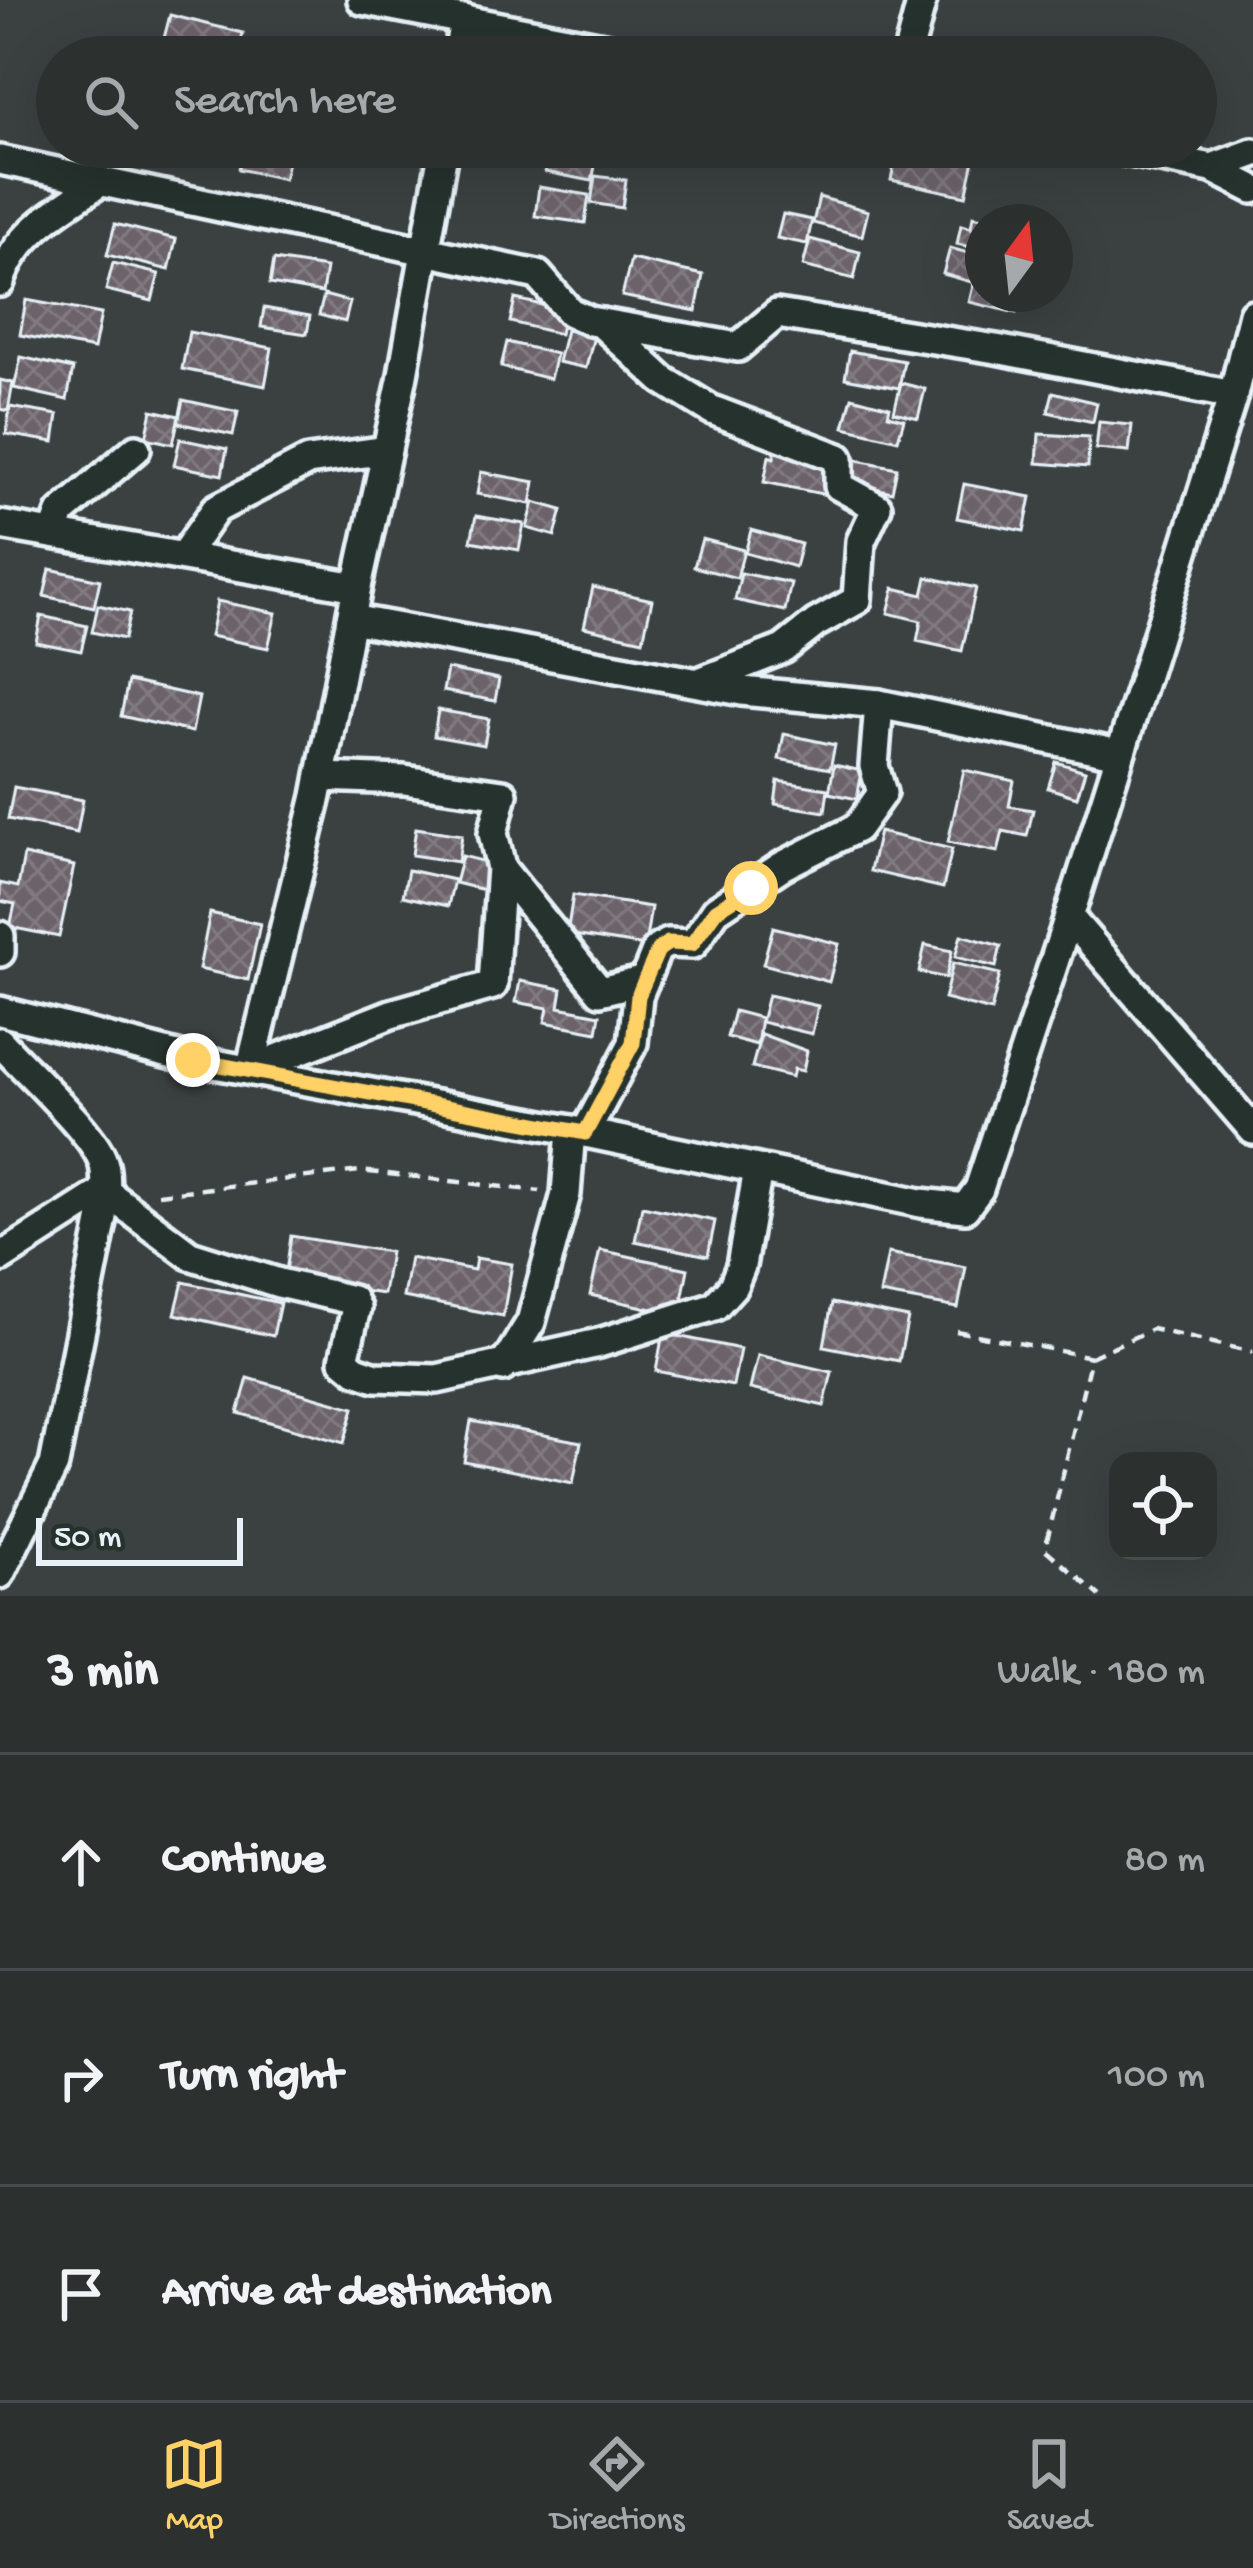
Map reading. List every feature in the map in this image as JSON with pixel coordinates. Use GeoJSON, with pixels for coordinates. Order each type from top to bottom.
{"type":"FeatureCollection","features":[{"type":"Feature","properties":{"kind":"street"},"geometry":{"type":"LineString","coordinates":[[362,0],[549,36]]}},
{"type":"Feature","properties":{"kind":"street"},"geometry":{"type":"LineString","coordinates":[[913,36],[922,0]]}},
{"type":"Feature","properties":{"kind":"street"},"geometry":{"type":"LineString","coordinates":[[461,36],[464,19]]}},
{"type":"Feature","properties":{"kind":"street"},"geometry":{"type":"LineString","coordinates":[[1217,166],[1253,153]]}},
{"type":"Feature","properties":{"kind":"street"},"geometry":{"type":"LineString","coordinates":[[0,160],[36,167]]}},
{"type":"Feature","properties":{"kind":"street"},"geometry":{"type":"LineString","coordinates":[[39,168],[538,274],[570,312],[601,323],[739,347],[777,314],[995,349],[1233,395]]}},
{"type":"Feature","properties":{"kind":"street"},"geometry":{"type":"LineString","coordinates":[[250,1070],[321,777],[440,168]]}},
{"type":"Feature","properties":{"kind":"street"},"geometry":{"type":"LineString","coordinates":[[1212,168],[1253,189]]}},
{"type":"Feature","properties":{"kind":"street"},"geometry":{"type":"LineString","coordinates":[[0,282],[7,260],[40,223],[102,181]]}},
{"type":"Feature","properties":{"kind":"street"},"geometry":{"type":"LineString","coordinates":[[0,1011],[193,1060],[965,1208],[979,1189],[1069,917],[1233,395],[1253,314]]}},
{"type":"Feature","properties":{"kind":"street"},"geometry":{"type":"LineString","coordinates":[[601,323],[663,380],[712,410],[839,458],[839,486],[878,507],[861,541],[857,600],[816,623],[784,649],[698,683]]}},
{"type":"Feature","properties":{"kind":"street"},"geometry":{"type":"LineString","coordinates":[[53,534],[61,513],[136,449]]}},
{"type":"Feature","properties":{"kind":"street"},"geometry":{"type":"LineString","coordinates":[[183,556],[216,509],[308,460],[387,450]]}},
{"type":"Feature","properties":{"kind":"street"},"geometry":{"type":"LineString","coordinates":[[0,524],[357,586]]}},
{"type":"Feature","properties":{"kind":"street"},"geometry":{"type":"LineString","coordinates":[[351,619],[742,692],[879,704],[1119,754]]}},
{"type":"Feature","properties":{"kind":"street"},"geometry":{"type":"LineString","coordinates":[[503,1366],[531,1322],[578,1132],[633,1043],[638,996],[658,950],[668,943],[692,944],[716,910],[782,866],[857,828],[882,793],[874,766],[879,704]]}},
{"type":"Feature","properties":{"kind":"street"},"geometry":{"type":"LineString","coordinates":[[250,1070],[391,1014],[493,986],[501,868],[493,833],[503,794],[404,780],[321,777]]}},
{"type":"Feature","properties":{"kind":"street"},"geometry":{"type":"LineString","coordinates":[[501,868],[600,992],[645,980]]}},
{"type":"Feature","properties":{"kind":"street"},"geometry":{"type":"LineString","coordinates":[[1069,917],[1253,1130]]}},
{"type":"Feature","properties":{"kind":"street"},"geometry":{"type":"LineString","coordinates":[[0,936],[0,952]]}},
{"type":"Feature","properties":{"kind":"street"},"geometry":{"type":"LineString","coordinates":[[0,1042],[103,1160],[105,1191],[54,1465],[0,1574]]}},
{"type":"Feature","properties":{"kind":"street"},"geometry":{"type":"LineString","coordinates":[[105,1191],[190,1255],[352,1300],[356,1308],[344,1360],[356,1370],[404,1381],[503,1366],[598,1343],[715,1306],[734,1286],[741,1266],[758,1170]]}},
{"type":"Feature","properties":{"kind":"street"},"geometry":{"type":"LineString","coordinates":[[0,1258],[105,1191]]}},
{"type":"Feature","properties":{"kind":"path"},"geometry":{"type":"LineString","coordinates":[[154,1194],[360,1171],[566,1194]]}},
{"type":"Feature","properties":{"kind":"path"},"geometry":{"type":"LineString","coordinates":[[956,1331],[1091,1357],[1152,1329],[1253,1352]]}},
{"type":"Feature","properties":{"kind":"path"},"geometry":{"type":"LineString","coordinates":[[1091,1357],[1045,1549],[1100,1596]]}},
{"type":"Feature","properties":{"kind":"building"},"geometry":{"type":"Polygon","coordinates":[[[170,15],[243,33],[242,36],[165,36],[170,15]]]}},
{"type":"Feature","properties":{"kind":"building"},"geometry":{"type":"Polygon","coordinates":[[[239,168],[286,168],[284,179],[239,168]]]}},
{"type":"Feature","properties":{"kind":"building"},"geometry":{"type":"Polygon","coordinates":[[[546,168],[595,168],[592,181],[545,172],[546,168]]]}},
{"type":"Feature","properties":{"kind":"building"},"geometry":{"type":"Polygon","coordinates":[[[894,168],[972,168],[966,196],[891,180],[894,168]]]}},
{"type":"Feature","properties":{"kind":"building"},"geometry":{"type":"Polygon","coordinates":[[[595,176],[626,180],[622,208],[591,203],[595,176]]]}},
{"type":"Feature","properties":{"kind":"building"},"geometry":{"type":"Polygon","coordinates":[[[539,187],[589,195],[585,223],[535,216],[539,187]]]}},
{"type":"Feature","properties":{"kind":"building"},"geometry":{"type":"Polygon","coordinates":[[[819,197],[868,211],[862,236],[813,223],[819,197]]]}},
{"type":"Feature","properties":{"kind":"building"},"geometry":{"type":"Polygon","coordinates":[[[783,214],[812,220],[807,244],[777,238],[783,214]]]}},
{"type":"Feature","properties":{"kind":"building"},"geometry":{"type":"Polygon","coordinates":[[[115,224],[176,239],[169,270],[107,255],[115,224]]]}},
{"type":"Feature","properties":{"kind":"building"},"geometry":{"type":"Polygon","coordinates":[[[961,225],[965,226],[965,246],[957,244],[961,225]]]}},
{"type":"Feature","properties":{"kind":"building"},"geometry":{"type":"Polygon","coordinates":[[[810,239],[860,252],[854,279],[803,266],[810,239]]]}},
{"type":"Feature","properties":{"kind":"building"},"geometry":{"type":"Polygon","coordinates":[[[950,248],[965,252],[965,280],[943,274],[950,248]]]}},
{"type":"Feature","properties":{"kind":"building"},"geometry":{"type":"Polygon","coordinates":[[[631,259],[703,275],[696,311],[622,296],[631,259]]]}},
{"type":"Feature","properties":{"kind":"building"},"geometry":{"type":"Polygon","coordinates":[[[274,260],[326,268],[322,293],[270,284],[274,260]]]}},
{"type":"Feature","properties":{"kind":"building"},"geometry":{"type":"Polygon","coordinates":[[[113,263],[159,274],[152,301],[106,290],[113,263]]]}},
{"type":"Feature","properties":{"kind":"building"},"geometry":{"type":"Polygon","coordinates":[[[324,295],[350,302],[345,322],[319,315],[324,295]]]}},
{"type":"Feature","properties":{"kind":"building"},"geometry":{"type":"Polygon","coordinates":[[[515,299],[565,310],[560,334],[510,322],[515,299]]]}},
{"type":"Feature","properties":{"kind":"building"},"geometry":{"type":"Polygon","coordinates":[[[26,300],[101,314],[94,349],[20,335],[26,300]]]}},
{"type":"Feature","properties":{"kind":"building"},"geometry":{"type":"Polygon","coordinates":[[[264,308],[310,316],[307,334],[261,327],[264,308]]]}},
{"type":"Feature","properties":{"kind":"building"},"geometry":{"type":"Polygon","coordinates":[[[566,330],[594,336],[586,368],[558,362],[566,330]]]}},
{"type":"Feature","properties":{"kind":"building"},"geometry":{"type":"Polygon","coordinates":[[[189,332],[272,348],[265,386],[182,369],[189,332]]]}},
{"type":"Feature","properties":{"kind":"building"},"geometry":{"type":"Polygon","coordinates":[[[507,342],[556,354],[550,379],[501,367],[507,342]]]}},
{"type":"Feature","properties":{"kind":"building"},"geometry":{"type":"Polygon","coordinates":[[[850,351],[904,361],[899,388],[845,378],[850,351]]]}},
{"type":"Feature","properties":{"kind":"building"},"geometry":{"type":"Polygon","coordinates":[[[21,357],[73,369],[67,400],[14,388],[21,357]]]}},
{"type":"Feature","properties":{"kind":"building"},"geometry":{"type":"Polygon","coordinates":[[[0,380],[13,383],[8,411],[0,409],[0,380]]]}},
{"type":"Feature","properties":{"kind":"building"},"geometry":{"type":"Polygon","coordinates":[[[901,383],[925,389],[918,418],[894,412],[901,383]]]}},
{"type":"Feature","properties":{"kind":"building"},"geometry":{"type":"Polygon","coordinates":[[[1053,392],[1097,403],[1093,422],[1048,412],[1053,392]]]}},
{"type":"Feature","properties":{"kind":"building"},"geometry":{"type":"Polygon","coordinates":[[[852,397],[890,407],[888,415],[904,419],[898,440],[844,427],[852,397]]]}},
{"type":"Feature","properties":{"kind":"building"},"geometry":{"type":"Polygon","coordinates":[[[183,400],[238,412],[233,435],[178,423],[183,400]]]}},
{"type":"Feature","properties":{"kind":"building"},"geometry":{"type":"Polygon","coordinates":[[[10,407],[58,415],[54,442],[6,434],[10,407]]]}},
{"type":"Feature","properties":{"kind":"building"},"geometry":{"type":"Polygon","coordinates":[[[152,410],[179,416],[173,444],[146,438],[152,410]]]}},
{"type":"Feature","properties":{"kind":"building"},"geometry":{"type":"Polygon","coordinates":[[[1099,422],[1132,425],[1129,452],[1096,449],[1099,422]]]}},
{"type":"Feature","properties":{"kind":"building"},"geometry":{"type":"Polygon","coordinates":[[[1039,434],[1089,437],[1088,467],[1037,463],[1039,434]]]}},
{"type":"Feature","properties":{"kind":"building"},"geometry":{"type":"Polygon","coordinates":[[[180,439],[227,449],[222,475],[174,465],[180,439]]]}},
{"type":"Feature","properties":{"kind":"building"},"geometry":{"type":"Polygon","coordinates":[[[776,450],[834,462],[827,495],[764,482],[769,456],[774,458],[776,450]]]}},
{"type":"Feature","properties":{"kind":"building"},"geometry":{"type":"Polygon","coordinates":[[[853,459],[897,468],[892,492],[848,482],[853,459]]]}},
{"type":"Feature","properties":{"kind":"building"},"geometry":{"type":"Polygon","coordinates":[[[481,472],[535,482],[531,504],[477,494],[481,472]]]}},
{"type":"Feature","properties":{"kind":"building"},"geometry":{"type":"Polygon","coordinates":[[[964,484],[1031,497],[1024,531],[957,518],[964,484]]]}},
{"type":"Feature","properties":{"kind":"building"},"geometry":{"type":"Polygon","coordinates":[[[534,502],[562,510],[555,536],[527,528],[534,502]]]}},
{"type":"Feature","properties":{"kind":"building"},"geometry":{"type":"Polygon","coordinates":[[[476,516],[524,524],[519,550],[471,541],[476,516]]]}},
{"type":"Feature","properties":{"kind":"building"},"geometry":{"type":"Polygon","coordinates":[[[751,530],[801,544],[795,567],[745,553],[751,530]]]}},
{"type":"Feature","properties":{"kind":"building"},"geometry":{"type":"Polygon","coordinates":[[[702,539],[744,550],[737,578],[694,567],[702,539]]]}},
{"type":"Feature","properties":{"kind":"building"},"geometry":{"type":"Polygon","coordinates":[[[50,569],[100,580],[94,607],[44,596],[50,569]]]}},
{"type":"Feature","properties":{"kind":"building"},"geometry":{"type":"Polygon","coordinates":[[[741,573],[791,583],[785,611],[735,600],[741,573]]]}},
{"type":"Feature","properties":{"kind":"building"},"geometry":{"type":"Polygon","coordinates":[[[927,577],[976,588],[962,651],[917,641],[921,621],[888,613],[894,588],[923,595],[927,577]]]}},
{"type":"Feature","properties":{"kind":"building"},"geometry":{"type":"Polygon","coordinates":[[[593,587],[652,600],[643,640],[584,627],[593,587]]]}},
{"type":"Feature","properties":{"kind":"building"},"geometry":{"type":"Polygon","coordinates":[[[217,601],[276,613],[268,648],[210,636],[217,601]]]}},
{"type":"Feature","properties":{"kind":"building"},"geometry":{"type":"Polygon","coordinates":[[[98,605],[130,612],[124,639],[92,632],[98,605]]]}},
{"type":"Feature","properties":{"kind":"building"},"geometry":{"type":"Polygon","coordinates":[[[41,616],[87,626],[81,651],[36,642],[41,616]]]}},
{"type":"Feature","properties":{"kind":"building"},"geometry":{"type":"Polygon","coordinates":[[[447,669],[499,679],[495,701],[443,691],[447,669]]]}},
{"type":"Feature","properties":{"kind":"building"},"geometry":{"type":"Polygon","coordinates":[[[128,681],[199,697],[192,732],[121,716],[128,681]]]}},
{"type":"Feature","properties":{"kind":"building"},"geometry":{"type":"Polygon","coordinates":[[[438,710],[489,719],[484,745],[434,736],[438,710]]]}},
{"type":"Feature","properties":{"kind":"building"},"geometry":{"type":"Polygon","coordinates":[[[784,734],[835,745],[830,769],[779,759],[784,734]]]}},
{"type":"Feature","properties":{"kind":"building"},"geometry":{"type":"Polygon","coordinates":[[[1056,762],[1085,771],[1077,797],[1048,788],[1056,762]]]}},
{"type":"Feature","properties":{"kind":"building"},"geometry":{"type":"Polygon","coordinates":[[[834,765],[862,771],[857,799],[829,793],[834,765]]]}},
{"type":"Feature","properties":{"kind":"building"},"geometry":{"type":"Polygon","coordinates":[[[964,770],[1014,781],[1009,806],[1033,810],[1027,836],[1003,831],[998,852],[948,842],[964,770]]]}},
{"type":"Feature","properties":{"kind":"building"},"geometry":{"type":"Polygon","coordinates":[[[778,781],[828,789],[825,812],[775,804],[778,781]]]}},
{"type":"Feature","properties":{"kind":"building"},"geometry":{"type":"Polygon","coordinates":[[[14,787],[83,800],[77,833],[8,819],[14,787]]]}},
{"type":"Feature","properties":{"kind":"building"},"geometry":{"type":"Polygon","coordinates":[[[416,828],[462,835],[458,862],[412,855],[416,828]]]}},
{"type":"Feature","properties":{"kind":"building"},"geometry":{"type":"Polygon","coordinates":[[[879,832],[952,849],[943,888],[870,871],[879,832]]]}},
{"type":"Feature","properties":{"kind":"building"},"geometry":{"type":"Polygon","coordinates":[[[24,855],[74,866],[59,937],[10,927],[15,904],[0,901],[0,883],[18,887],[24,855]]]}},
{"type":"Feature","properties":{"kind":"building"},"geometry":{"type":"Polygon","coordinates":[[[462,856],[494,864],[488,891],[455,883],[462,856]]]}},
{"type":"Feature","properties":{"kind":"building"},"geometry":{"type":"Polygon","coordinates":[[[408,870],[454,880],[448,906],[403,896],[408,870]]]}},
{"type":"Feature","properties":{"kind":"building"},"geometry":{"type":"Polygon","coordinates":[[[573,895],[651,907],[645,946],[567,934],[573,895]]]}},
{"type":"Feature","properties":{"kind":"building"},"geometry":{"type":"Polygon","coordinates":[[[210,913],[260,924],[248,980],[199,969],[210,913]]]}},
{"type":"Feature","properties":{"kind":"building"},"geometry":{"type":"Polygon","coordinates":[[[773,927],[839,944],[829,982],[763,964],[773,927]]]}},
{"type":"Feature","properties":{"kind":"building"},"geometry":{"type":"Polygon","coordinates":[[[961,935],[1001,946],[996,967],[955,957],[961,935]]]}},
{"type":"Feature","properties":{"kind":"building"},"geometry":{"type":"Polygon","coordinates":[[[925,945],[952,951],[946,978],[919,972],[925,945]]]}},
{"type":"Feature","properties":{"kind":"building"},"geometry":{"type":"Polygon","coordinates":[[[953,963],[1000,974],[991,1011],[944,999],[953,963]]]}},
{"type":"Feature","properties":{"kind":"building"},"geometry":{"type":"Polygon","coordinates":[[[520,981],[562,989],[559,1007],[600,1015],[597,1032],[545,1022],[548,1008],[516,1002],[520,981]]]}},
{"type":"Feature","properties":{"kind":"building"},"geometry":{"type":"Polygon","coordinates":[[[768,995],[818,1006],[812,1034],[761,1022],[768,995]]]}},
{"type":"Feature","properties":{"kind":"building"},"geometry":{"type":"Polygon","coordinates":[[[734,1011],[761,1018],[757,1045],[727,1037],[734,1011]]]}},
{"type":"Feature","properties":{"kind":"building"},"geometry":{"type":"Polygon","coordinates":[[[761,1034],[807,1051],[803,1071],[794,1069],[792,1077],[752,1067],[761,1034]]]}},
{"type":"Feature","properties":{"kind":"building"},"geometry":{"type":"Polygon","coordinates":[[[642,1206],[715,1221],[708,1256],[635,1241],[642,1206]]]}},
{"type":"Feature","properties":{"kind":"building"},"geometry":{"type":"Polygon","coordinates":[[[291,1236],[390,1252],[383,1294],[285,1279],[291,1236]]]}},
{"type":"Feature","properties":{"kind":"building"},"geometry":{"type":"Polygon","coordinates":[[[600,1250],[688,1269],[679,1315],[590,1295],[600,1250]]]}},
{"type":"Feature","properties":{"kind":"building"},"geometry":{"type":"Polygon","coordinates":[[[888,1253],[966,1267],[958,1308],[880,1294],[888,1253]]]}},
{"type":"Feature","properties":{"kind":"building"},"geometry":{"type":"Polygon","coordinates":[[[410,1258],[474,1270],[476,1258],[512,1264],[503,1316],[403,1297],[410,1258]]]}},
{"type":"Feature","properties":{"kind":"building"},"geometry":{"type":"Polygon","coordinates":[[[183,1282],[280,1303],[273,1336],[175,1314],[183,1282]]]}},
{"type":"Feature","properties":{"kind":"building"},"geometry":{"type":"Polygon","coordinates":[[[832,1303],[908,1318],[899,1361],[824,1346],[832,1303]]]}},
{"type":"Feature","properties":{"kind":"building"},"geometry":{"type":"Polygon","coordinates":[[[663,1333],[740,1349],[733,1386],[656,1371],[663,1333]]]}},
{"type":"Feature","properties":{"kind":"building"},"geometry":{"type":"Polygon","coordinates":[[[758,1355],[832,1372],[824,1406],[750,1389],[758,1355]]]}},
{"type":"Feature","properties":{"kind":"building"},"geometry":{"type":"Polygon","coordinates":[[[248,1378],[354,1408],[344,1443],[238,1413],[248,1378]]]}},
{"type":"Feature","properties":{"kind":"building"},"geometry":{"type":"Polygon","coordinates":[[[471,1421],[581,1442],[573,1483],[464,1461],[471,1421]]]}},
{"type":"Feature","properties":{"kind":"route"},"geometry":{"type":"LineString","coordinates":[[193,1060],[585,1133],[633,1043],[638,996],[658,950],[668,943],[692,944],[716,910],[751,888]]}}]}
